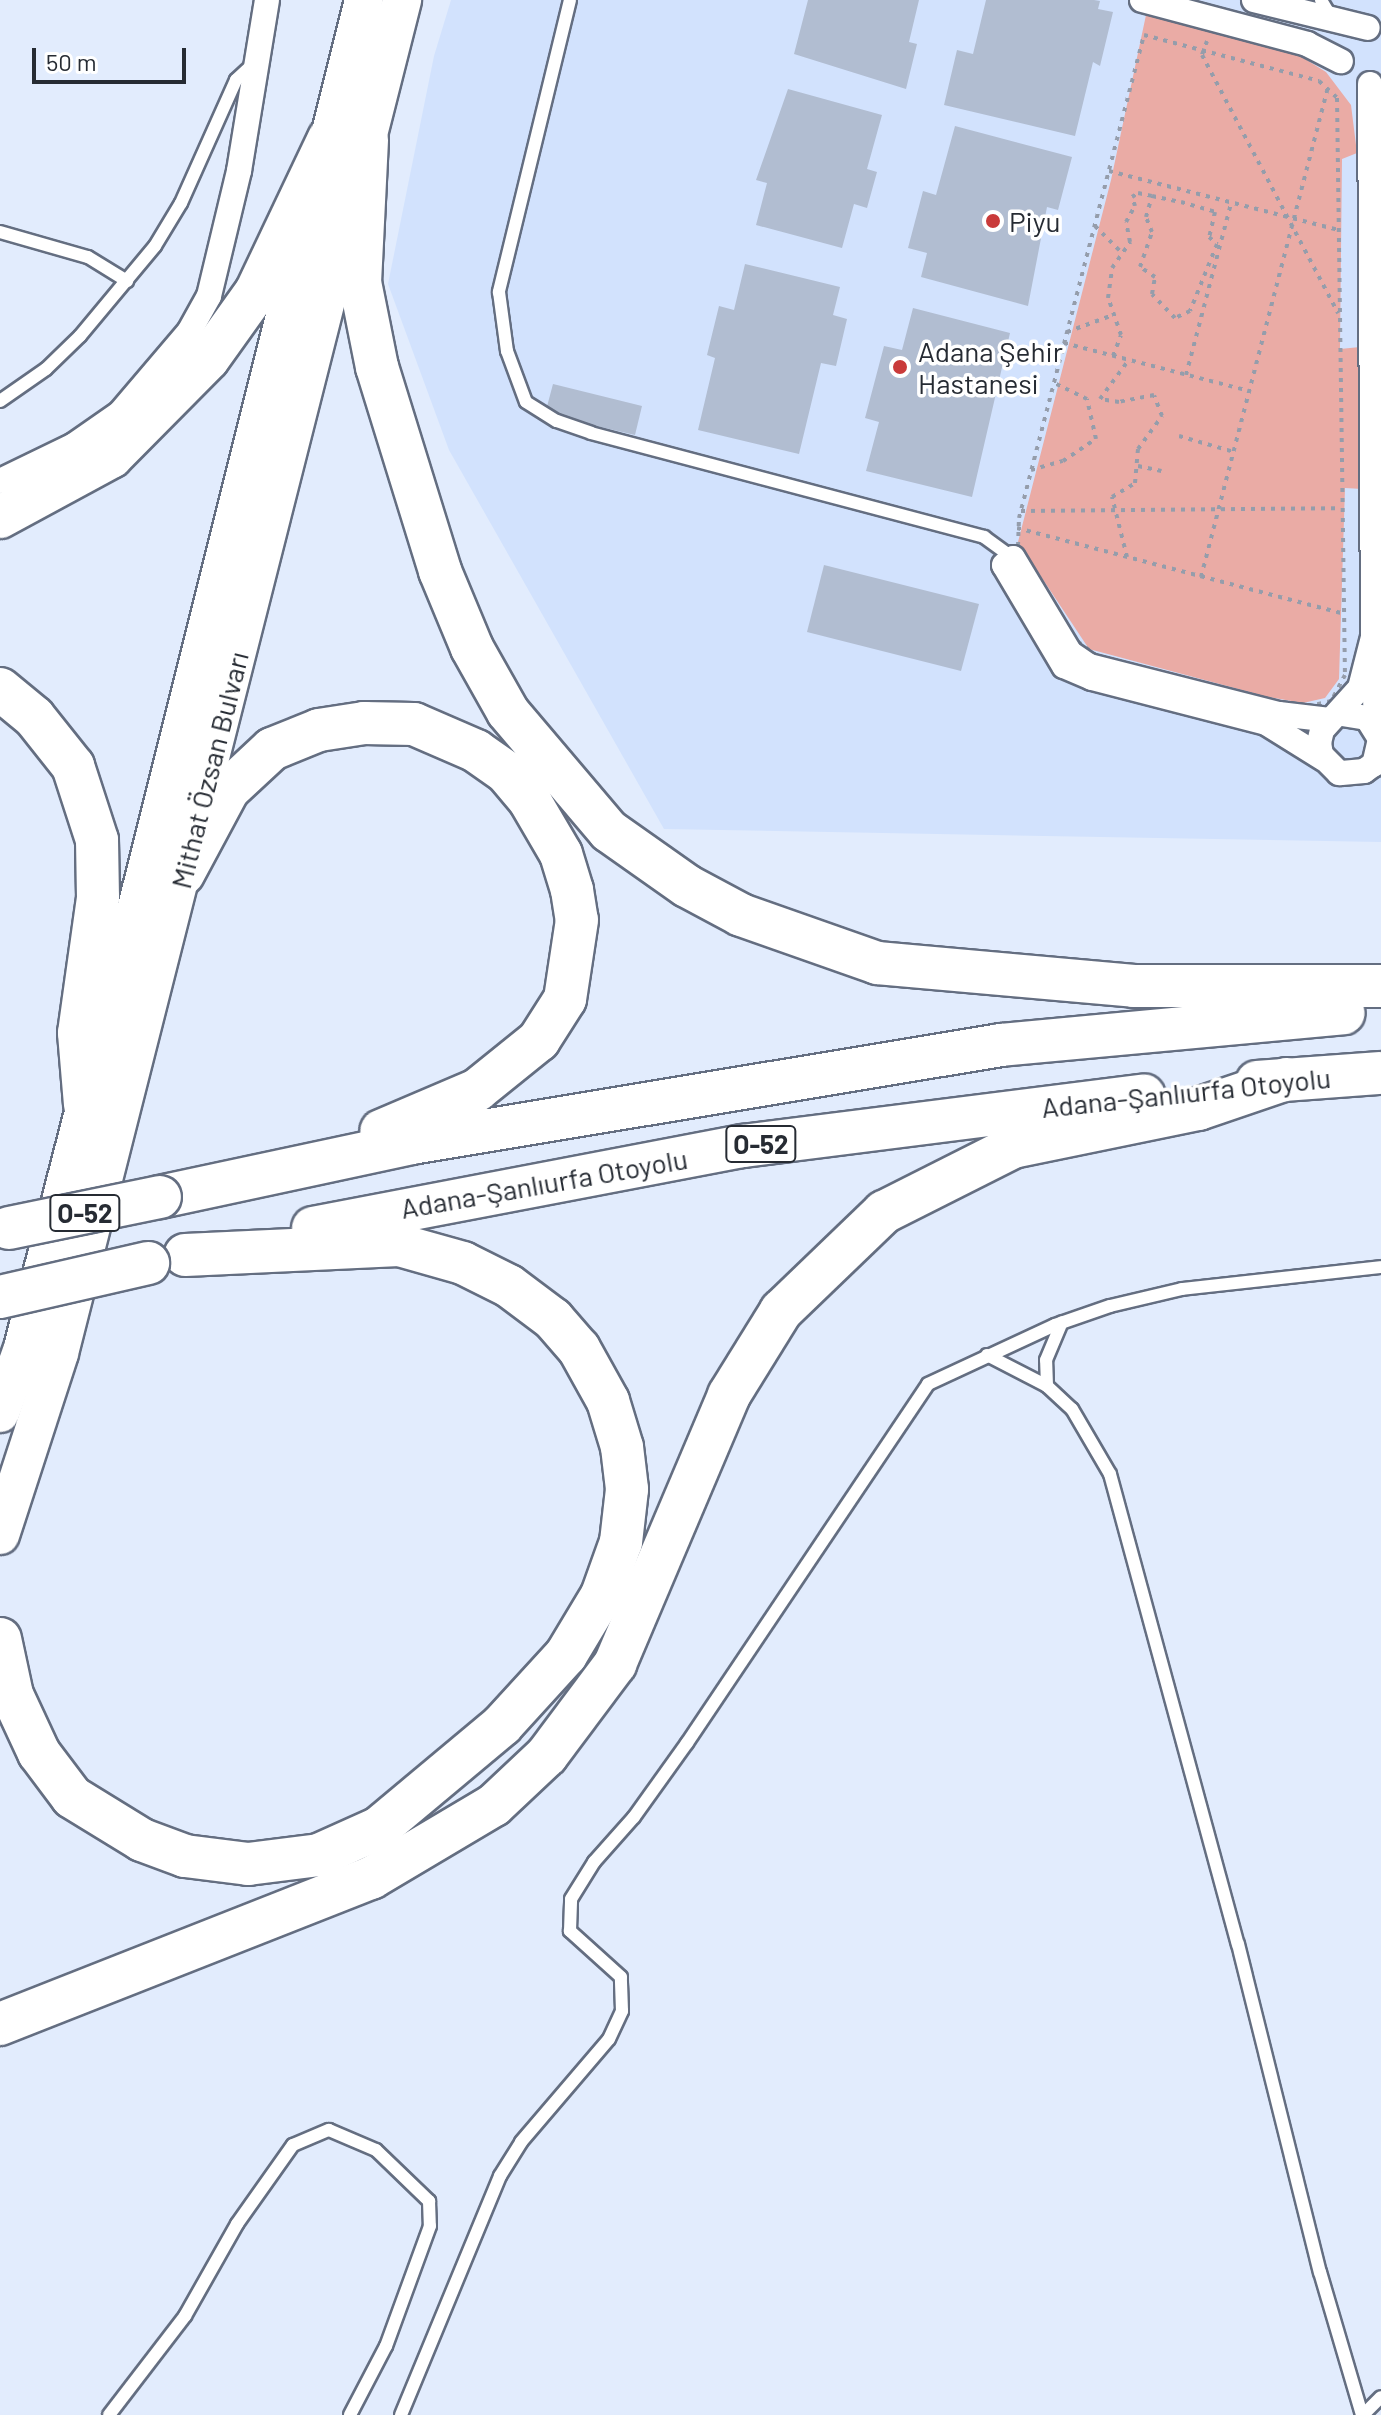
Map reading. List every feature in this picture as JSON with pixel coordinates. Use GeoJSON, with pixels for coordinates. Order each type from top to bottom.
{"type":"FeatureCollection","features":[{"type":"Feature","properties":{"kind":"highway"},"geometry":{"type":"LineString","coordinates":[[0,517],[111,457],[208,359],[256,292],[348,139]]}},
{"type":"Feature","properties":{"kind":"highway"},"geometry":{"type":"LineString","coordinates":[[348,139],[360,282],[377,367],[440,571],[472,648],[508,712],[609,831],[687,886],[741,915],[877,963],[1120,985],[1381,986]]}},
{"type":"Feature","properties":{"kind":"highway"},"geometry":{"type":"LineString","coordinates":[[0,689],[34,717],[73,766],[97,840],[98,898],[79,1033],[85,1105]]}},
{"type":"Feature","properties":{"kind":"highway"},"geometry":{"type":"LineString","coordinates":[[183,874],[228,790],[272,749],[319,730],[364,723],[414,724],[476,751],[506,772],[549,832],[572,890],[574,962],[565,999],[539,1040],[477,1090],[273,1173]]}},
{"type":"Feature","properties":{"kind":"highway","name":"O-52"},"geometry":{"type":"LineString","coordinates":[[5,1229],[427,1140],[1001,1045],[1381,1010]]}},
{"type":"Feature","properties":{"kind":"highway","name":"Adana-Şanlıurfa Otoyolu"},"geometry":{"type":"LineString","coordinates":[[0,1297],[417,1205],[743,1146],[1286,1079],[1381,1073]]}},
{"type":"Feature","properties":{"kind":"highway"},"geometry":{"type":"LineString","coordinates":[[0,2024],[371,1878],[494,1805],[547,1755],[615,1664],[729,1395],[781,1311],[884,1212],[1013,1147],[1198,1109],[1286,1079]]}},
{"type":"Feature","properties":{"kind":"highway"},"geometry":{"type":"LineString","coordinates":[[0,1639],[12,1695],[39,1753],[72,1797],[142,1840],[185,1856],[248,1864],[319,1855],[379,1828],[502,1725],[566,1655],[602,1595],[621,1542],[627,1489],[622,1447],[608,1401],[579,1349],[553,1319],[509,1286],[463,1263],[399,1245],[166,1259]]}},
{"type":"Feature","properties":{"kind":"main road","name":"Mithat Özsan Bulvarı"},"geometry":{"type":"LineString","coordinates":[[0,1535],[59,1353],[183,874],[348,139],[364,0]]}},
{"type":"Feature","properties":{"kind":"main road","name":"Mithat Özsan Bulvarı"},"geometry":{"type":"LineString","coordinates":[[0,1413],[23,1348],[85,1105],[348,139],[402,0]]}},
{"type":"Feature","properties":{"kind":"street"},"geometry":{"type":"LineString","coordinates":[[0,481],[74,445],[120,413],[189,332],[209,296],[239,171],[267,0]]}},
{"type":"Feature","properties":{"kind":"street"},"geometry":{"type":"LineString","coordinates":[[1142,0],[1307,44],[1341,61],[1354,80],[1376,83],[1373,637],[1376,727],[1380,752],[1373,774],[1339,773],[1324,759],[1266,723],[1092,678],[1064,666],[1004,565],[1013,558],[1076,660],[1279,714],[1367,718],[1376,727]]}},
{"type":"Feature","properties":{"kind":"street"},"geometry":{"type":"LineString","coordinates":[[1254,0],[1327,10],[1374,29]]}},
{"type":"Feature","properties":{"kind":"street"},"geometry":{"type":"LineString","coordinates":[[1341,61],[1347,38],[1374,29]]}},
{"type":"Feature","properties":{"kind":"street"},"geometry":{"type":"LineString","coordinates":[[1324,759],[1319,743],[1360,688],[1373,637]]}},
{"type":"Feature","properties":{"kind":"lane"},"geometry":{"type":"LineString","coordinates":[[570,0],[499,292],[507,351],[526,402],[557,421],[591,433],[984,537],[1013,558]]}},
{"type":"Feature","properties":{"kind":"lane"},"geometry":{"type":"LineString","coordinates":[[0,401],[46,369],[127,281],[175,214],[236,80],[258,61]]}},
{"type":"Feature","properties":{"kind":"lane"},"geometry":{"type":"LineString","coordinates":[[0,232],[75,252],[127,281]]}},
{"type":"Feature","properties":{"kind":"lane"},"geometry":{"type":"LineString","coordinates":[[401,2415],[500,2176],[521,2142],[609,2039],[622,2011],[621,1977],[570,1931],[571,1899],[695,1731],[928,1384],[1062,1322],[1182,1289],[1381,1267]]}},
{"type":"Feature","properties":{"kind":"lane"},"geometry":{"type":"LineString","coordinates":[[1047,1386],[1046,1360],[1062,1322]]}},
{"type":"Feature","properties":{"kind":"lane"},"geometry":{"type":"LineString","coordinates":[[987,1355],[1047,1386],[1072,1409],[1110,1474],[1238,1944],[1320,2272],[1363,2415],[1381,2397]]}},
{"type":"Feature","properties":{"kind":"lane"},"geometry":{"type":"LineString","coordinates":[[109,2415],[185,2316],[237,2224],[293,2145],[329,2130],[376,2150],[429,2201],[430,2226],[391,2333],[350,2415]]}},
{"type":"Feature","properties":{"kind":"path"},"geometry":{"type":"LineString","coordinates":[[1202,50],[1215,20]]}},
{"type":"Feature","properties":{"kind":"path"},"geometry":{"type":"LineString","coordinates":[[1144,35],[1202,50],[1328,87],[1340,109],[1340,508],[1345,675],[1331,701],[1306,707],[1097,656],[1072,637],[1018,546],[1017,528],[1031,470],[1144,35]]}},
{"type":"Feature","properties":{"kind":"path"},"geometry":{"type":"LineString","coordinates":[[1202,50],[1339,313]]}},
{"type":"Feature","properties":{"kind":"path"},"geometry":{"type":"LineString","coordinates":[[1201,577],[1328,87]]}},
{"type":"Feature","properties":{"kind":"path"},"geometry":{"type":"LineString","coordinates":[[1109,171],[1291,221],[1338,230]]}},
{"type":"Feature","properties":{"kind":"path"},"geometry":{"type":"LineString","coordinates":[[1113,356],[1121,335],[1108,298],[1121,252],[1130,242],[1126,222],[1135,206],[1132,197],[1152,196],[1215,212],[1209,237],[1217,244],[1190,311],[1175,318],[1152,294],[1155,277],[1140,267],[1152,232],[1146,217],[1152,196]]}},
{"type":"Feature","properties":{"kind":"path"},"geometry":{"type":"LineString","coordinates":[[1186,375],[1231,203]]}},
{"type":"Feature","properties":{"kind":"path"},"geometry":{"type":"LineString","coordinates":[[1095,226],[1121,252]]}},
{"type":"Feature","properties":{"kind":"path"},"geometry":{"type":"LineString","coordinates":[[1067,332],[1114,315]]}},
{"type":"Feature","properties":{"kind":"path"},"geometry":{"type":"LineString","coordinates":[[1064,343],[1249,391]]}},
{"type":"Feature","properties":{"kind":"path"},"geometry":{"type":"LineString","coordinates":[[1127,557],[1112,497],[1135,483],[1138,449],[1162,416],[1154,395],[1119,402],[1100,399],[1128,361]]}},
{"type":"Feature","properties":{"kind":"path"},"geometry":{"type":"LineString","coordinates":[[1031,470],[1063,461],[1096,439],[1087,399],[1054,383]]}},
{"type":"Feature","properties":{"kind":"path"},"geometry":{"type":"LineString","coordinates":[[1179,436],[1234,452]]}},
{"type":"Feature","properties":{"kind":"path"},"geometry":{"type":"LineString","coordinates":[[1138,466],[1161,471]]}},
{"type":"Feature","properties":{"kind":"path"},"geometry":{"type":"LineString","coordinates":[[1021,511],[1340,508]]}},
{"type":"Feature","properties":{"kind":"path"},"geometry":{"type":"LineString","coordinates":[[1017,528],[1342,613]]}},
{"type":"Feature","properties":{"kind":"shaded area","name":"Adana Şehir Hastanesi"},"geometry":{"type":"Polygon","coordinates":[[[451,0],[1381,0],[1381,842],[664,829],[449,450],[388,284],[434,56],[451,0]]]}},
{"type":"Feature","properties":{"kind":"shaded area"},"geometry":{"type":"Polygon","coordinates":[[[1146,15],[1297,54],[1326,72],[1351,105],[1357,153],[1342,159],[1340,349],[1360,347],[1362,489],[1345,488],[1339,679],[1325,698],[1303,703],[1268,697],[1089,649],[1018,542],[1111,180],[1146,15]]]}},
{"type":"Feature","properties":{"kind":"building"},"geometry":{"type":"Polygon","coordinates":[[[808,0],[919,0],[909,42],[917,44],[906,89],[794,54],[808,0]]]}},
{"type":"Feature","properties":{"kind":"building"},"geometry":{"type":"Polygon","coordinates":[[[986,0],[1094,0],[1100,1],[1098,9],[1113,12],[1100,66],[1093,62],[1075,136],[944,105],[957,50],[973,54],[986,0]]]}},
{"type":"Feature","properties":{"kind":"building"},"geometry":{"type":"Polygon","coordinates":[[[788,89],[882,115],[867,169],[877,172],[867,208],[854,204],[842,248],[756,225],[767,183],[756,180],[788,89]]]}},
{"type":"Feature","properties":{"kind":"building"},"geometry":{"type":"Polygon","coordinates":[[[955,126],[1072,157],[1058,210],[1047,207],[1028,306],[921,277],[927,253],[908,248],[923,191],[936,195],[955,126]]]}},
{"type":"Feature","properties":{"kind":"building"},"geometry":{"type":"Polygon","coordinates":[[[745,264],[840,287],[833,315],[847,319],[836,366],[821,363],[799,454],[698,430],[715,358],[707,355],[719,306],[734,310],[745,264]]]}},
{"type":"Feature","properties":{"kind":"building"},"geometry":{"type":"Polygon","coordinates":[[[913,308],[1010,333],[972,497],[866,471],[879,422],[865,418],[884,346],[902,350],[913,308]]]}},
{"type":"Feature","properties":{"kind":"building"},"geometry":{"type":"Polygon","coordinates":[[[553,384],[642,406],[635,435],[545,414],[553,384]]]}},
{"type":"Feature","properties":{"kind":"building"},"geometry":{"type":"Polygon","coordinates":[[[824,565],[979,604],[961,671],[807,632],[824,565]]]}},
{"type":"Feature","properties":{"kind":"place","name":"Piyu"},"geometry":{"type":"Point","coordinates":[993,221]}},
{"type":"Feature","properties":{"kind":"place","name":"Adana Şehir Hastanesi"},"geometry":{"type":"Point","coordinates":[900,367]}}]}
